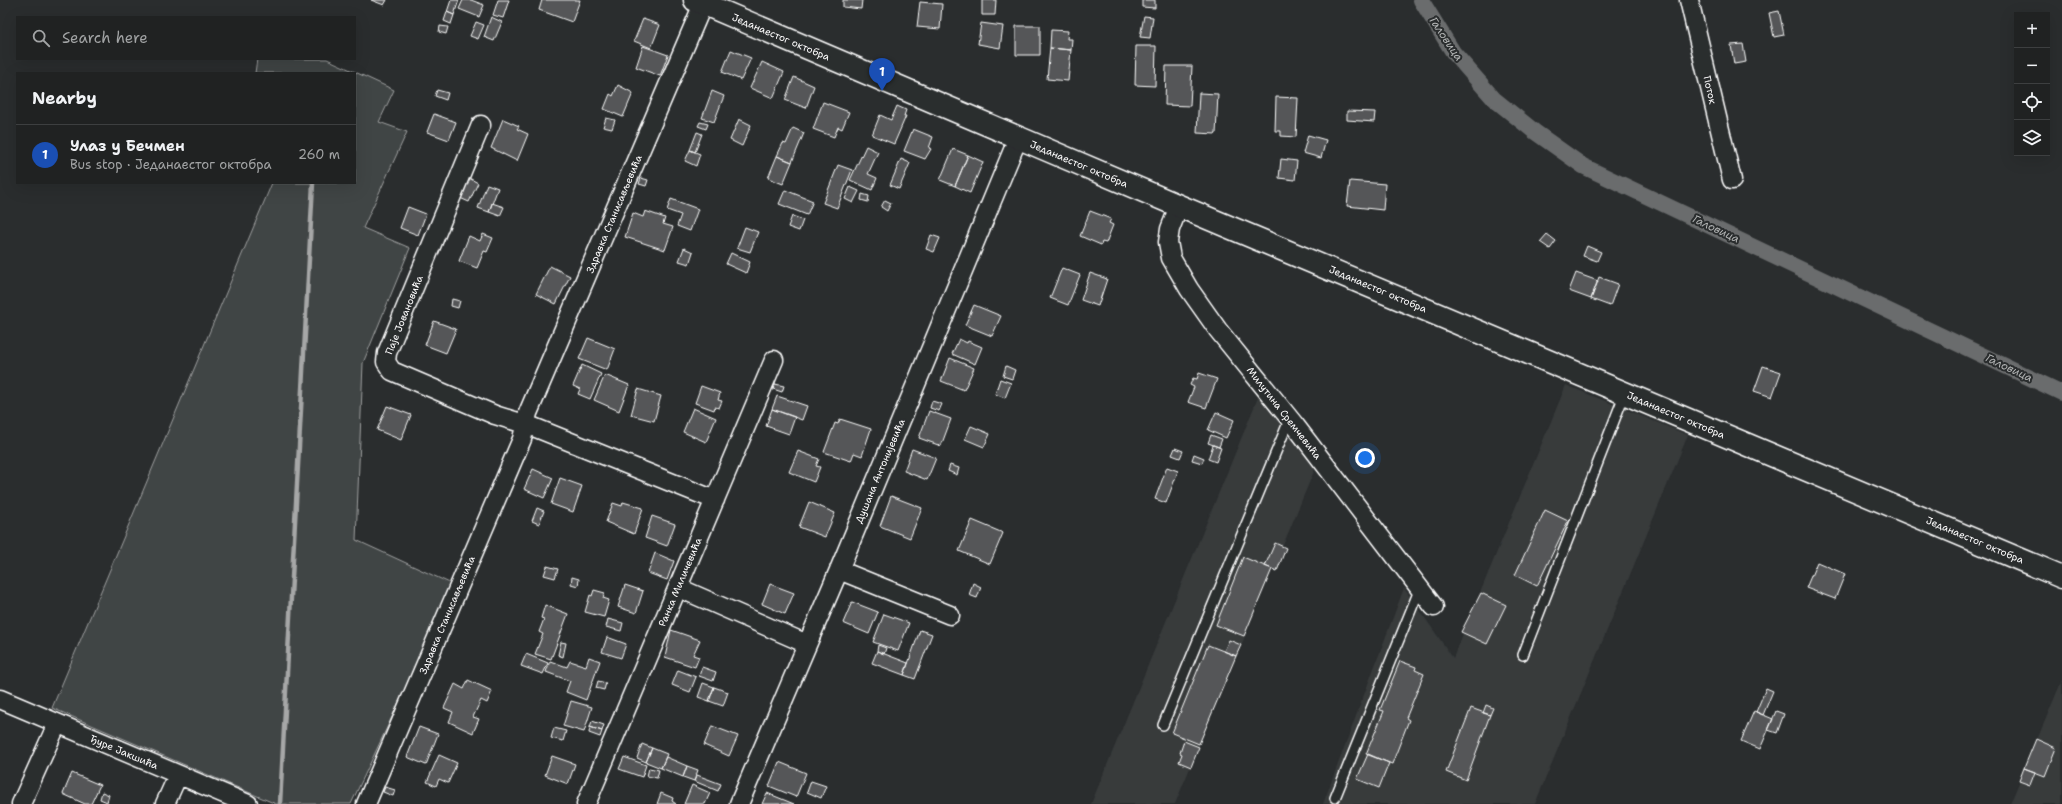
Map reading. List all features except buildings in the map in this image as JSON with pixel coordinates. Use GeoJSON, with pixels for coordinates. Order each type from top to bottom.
{"type":"FeatureCollection","features":[{"type":"Feature","properties":{"kind":"main road","name":"Једанаестог октобра"},"geometry":{"type":"LineString","coordinates":[[699,2],[1179,206],[2062,576]]}},
{"type":"Feature","properties":{"kind":"street","name":"Поток"},"geometry":{"type":"LineString","coordinates":[[1689,0],[1732,180]]}},
{"type":"Feature","properties":{"kind":"street","name":"Здравка Станисављевића"},"geometry":{"type":"LineString","coordinates":[[366,804],[522,439],[528,413],[699,2]]}},
{"type":"Feature","properties":{"kind":"street","name":"Паје Јовановића"},"geometry":{"type":"LineString","coordinates":[[481,125],[386,354],[386,362],[392,371],[495,415],[526,424]]}},
{"type":"Feature","properties":{"kind":"street","name":"Душана Антонијевића"},"geometry":{"type":"LineString","coordinates":[[739,804],[839,570],[1018,138]]}},
{"type":"Feature","properties":{"kind":"street","name":"Милутина Сремчевића"},"geometry":{"type":"LineString","coordinates":[[1179,206],[1170,229],[1168,242],[1171,258],[1189,289],[1218,330],[1290,418],[1434,607]]}},
{"type":"Feature","properties":{"kind":"street","name":"Ранка Миличевића"},"geometry":{"type":"LineString","coordinates":[[586,804],[647,657],[679,588],[774,360]]}},
{"type":"Feature","properties":{"kind":"street"},"geometry":{"type":"LineString","coordinates":[[526,424],[715,500]]}},
{"type":"Feature","properties":{"kind":"street"},"geometry":{"type":"LineString","coordinates":[[839,570],[950,616]]}},
{"type":"Feature","properties":{"kind":"street"},"geometry":{"type":"LineString","coordinates":[[679,588],[807,644]]}},
{"type":"Feature","properties":{"kind":"street","name":"Ђуре Јакшића"},"geometry":{"type":"LineString","coordinates":[[0,698],[57,724],[248,804]]}},
{"type":"Feature","properties":{"kind":"street"},"geometry":{"type":"LineString","coordinates":[[21,804],[57,724]]}},
{"type":"Feature","properties":{"kind":"street"},"geometry":{"type":"LineString","coordinates":[[165,804],[178,775]]}},
{"type":"Feature","properties":{"kind":"lane"},"geometry":{"type":"LineString","coordinates":[[1523,655],[1625,393]]}},
{"type":"Feature","properties":{"kind":"lane"},"geometry":{"type":"LineString","coordinates":[[1163,725],[1290,418]]}},
{"type":"Feature","properties":{"kind":"lane"},"geometry":{"type":"LineString","coordinates":[[1335,798],[1420,588]]}},
{"type":"Feature","properties":{"kind":"shaded area"},"geometry":{"type":"Polygon","coordinates":[[[257,60],[329,60],[355,72],[255,72],[257,60]]]}},
{"type":"Feature","properties":{"kind":"shaded area"},"geometry":{"type":"Polygon","coordinates":[[[356,72],[394,90],[379,122],[407,132],[363,228],[410,248],[363,363],[356,540],[454,585],[351,804],[276,804],[52,708],[272,184],[356,184],[356,72]]]}},
{"type":"Feature","properties":{"kind":"shaded area"},"geometry":{"type":"Polygon","coordinates":[[[1566,385],[1688,435],[1535,804],[1323,804],[1404,588],[1453,658],[1566,385]]]}},
{"type":"Feature","properties":{"kind":"shaded area"},"geometry":{"type":"Polygon","coordinates":[[[1259,395],[1317,464],[1175,804],[1091,804],[1259,395]]]}},
{"type":"Feature","properties":{"kind":"shaded area"},"geometry":{"type":"Polygon","coordinates":[[[2062,680],[2062,804],[2010,804],[2062,680]]]}},
{"type":"Feature","properties":{"kind":"waterway","name":"Галовица"},"geometry":{"type":"LineString","coordinates":[[1421,0],[1453,52],[1494,99],[1535,132],[1583,166],[2062,393]]}},
{"type":"Feature","properties":{"kind":"waterway"},"geometry":{"type":"LineString","coordinates":[[280,804],[313,184]]}},
{"type":"Feature","properties":{"kind":"place","name":"Улаз у Бечмен"},"geometry":{"type":"Point","coordinates":[882,91]}}]}
